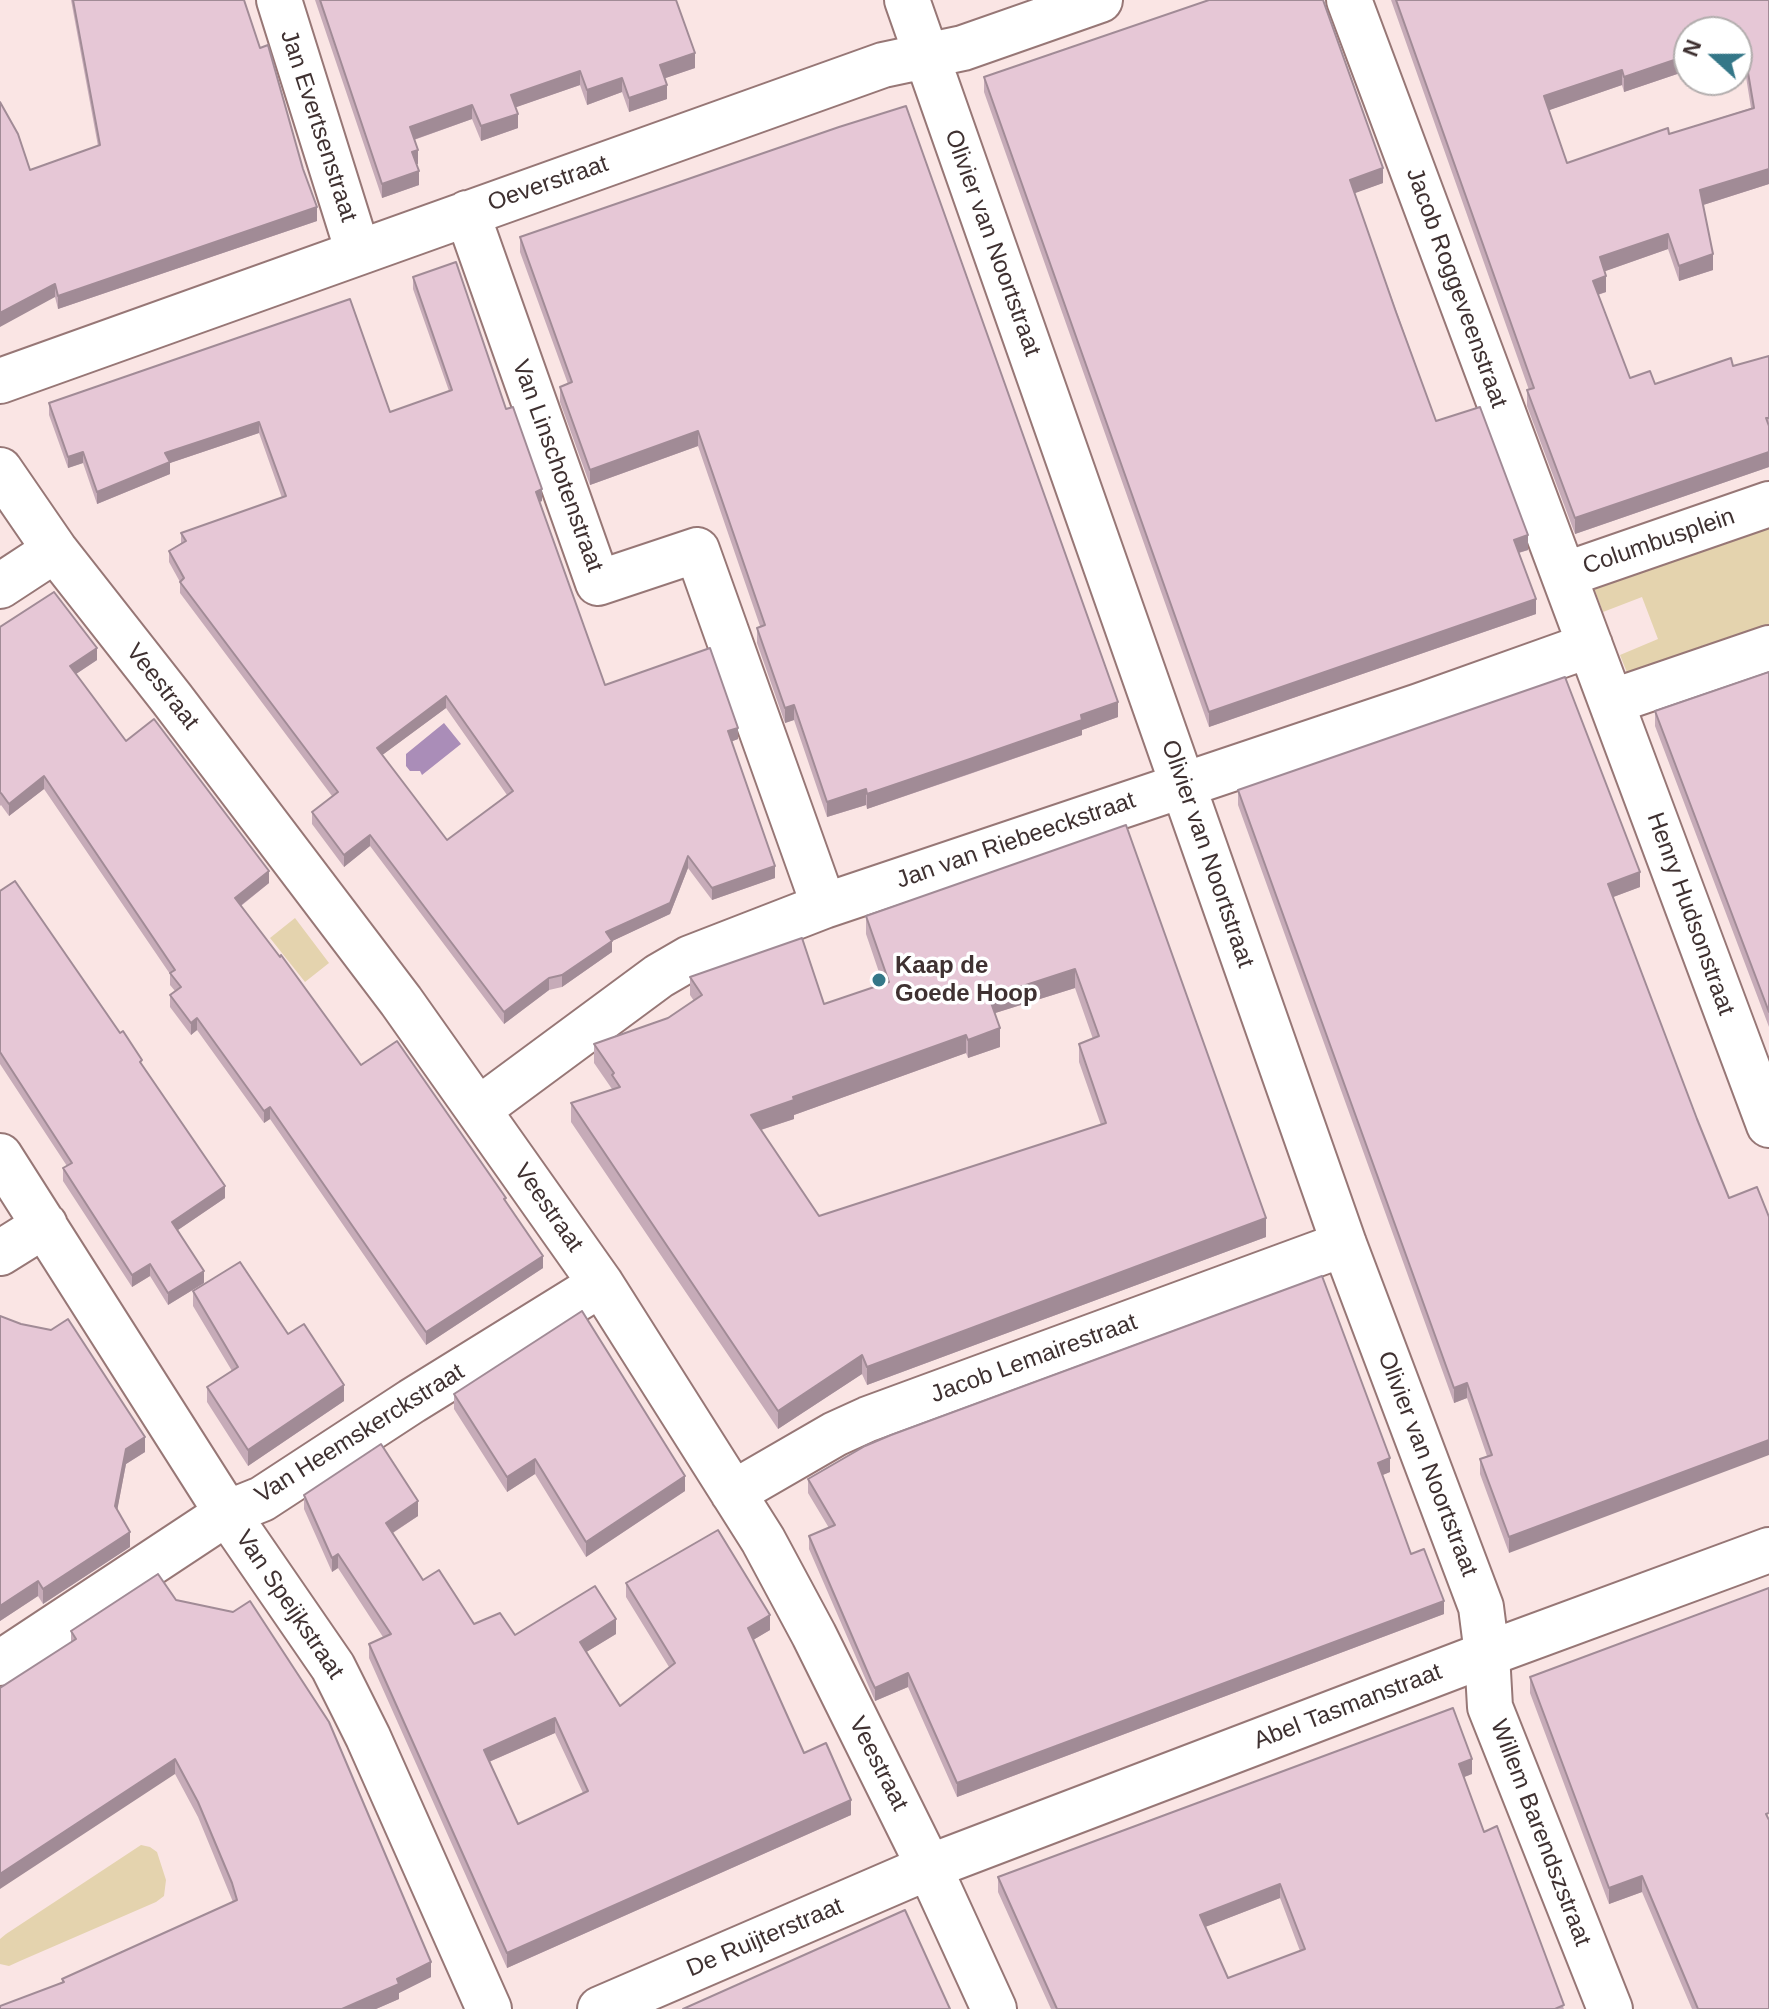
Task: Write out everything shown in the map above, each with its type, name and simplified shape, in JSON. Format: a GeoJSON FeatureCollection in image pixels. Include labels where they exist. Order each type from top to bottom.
{"type":"FeatureCollection","features":[{"type":"Feature","properties":{"kind":"street","name":"Jan Evertsenstraat"},"geometry":{"type":"LineString","coordinates":[[279,0],[358,252]]}},
{"type":"Feature","properties":{"kind":"street","name":"Olivier van Noortstraat"},"geometry":{"type":"LineString","coordinates":[[907,0],[1344,1244],[1481,1607],[1487,1654]]}},
{"type":"Feature","properties":{"kind":"street","name":"Oeverstraat"},"geometry":{"type":"LineString","coordinates":[[0,381],[883,65],[963,48],[1100,0]]}},
{"type":"Feature","properties":{"kind":"street","name":"Jacob Roggeveenstraat"},"geometry":{"type":"LineString","coordinates":[[1349,0],[1564,575]]}},
{"type":"Feature","properties":{"kind":"street","name":"Van Linschotenstraat"},"geometry":{"type":"LineString","coordinates":[[467,213],[598,583],[697,550],[824,906]]}},
{"type":"Feature","properties":{"kind":"street","name":"Veestraat"},"geometry":{"type":"LineString","coordinates":[[0,470],[55,550],[327,902],[479,1109],[601,1284],[763,1540],[814,1635],[929,1867],[994,2009]]}},
{"type":"Feature","properties":{"kind":"street","name":"Columbusplein"},"geometry":{"type":"LineString","coordinates":[[1611,702],[1564,575],[1769,504]]}},
{"type":"Feature","properties":{"kind":"street"},"geometry":{"type":"LineString","coordinates":[[0,586],[55,550]]}},
{"type":"Feature","properties":{"kind":"street","name":"Jan van Riebeeckstraat"},"geometry":{"type":"LineString","coordinates":[[479,1109],[674,967],[824,906],[1419,706],[1590,645]]}},
{"type":"Feature","properties":{"kind":"street"},"geometry":{"type":"LineString","coordinates":[[1611,702],[1769,648]]}},
{"type":"Feature","properties":{"kind":"street","name":"Henry Hudsonstraat"},"geometry":{"type":"LineString","coordinates":[[1611,702],[1769,1125]]}},
{"type":"Feature","properties":{"kind":"street","name":"Van Speijkstraat"},"geometry":{"type":"LineString","coordinates":[[0,1156],[227,1513],[324,1651],[340,1679],[489,2009]]}},
{"type":"Feature","properties":{"kind":"street"},"geometry":{"type":"LineString","coordinates":[[0,1253],[45,1225]]}},
{"type":"Feature","properties":{"kind":"street","name":"Jacob Lemairestraat"},"geometry":{"type":"LineString","coordinates":[[733,1493],[835,1434],[868,1419],[1344,1244]]}},
{"type":"Feature","properties":{"kind":"street","name":"Van Heemskerckstraat"},"geometry":{"type":"LineString","coordinates":[[0,1663],[227,1513],[262,1499],[412,1401],[601,1284]]}},
{"type":"Feature","properties":{"kind":"street","name":"Abel Tasmanstraat"},"geometry":{"type":"LineString","coordinates":[[929,1867],[1769,1550]]}},
{"type":"Feature","properties":{"kind":"street","name":"Willem Barendszstraat"},"geometry":{"type":"LineString","coordinates":[[1487,1654],[1490,1707],[1610,2009]]}},
{"type":"Feature","properties":{"kind":"street","name":"De Ruijterstraat"},"geometry":{"type":"LineString","coordinates":[[600,2009],[929,1867]]}},
{"type":"Feature","properties":{"kind":"shaded area"},"geometry":{"type":"Polygon","coordinates":[[[1769,519],[1769,633],[1630,680],[1620,655],[1658,639],[1642,597],[1603,612],[1591,580],[1769,519]]]}},
{"type":"Feature","properties":{"kind":"shaded area"},"geometry":{"type":"Polygon","coordinates":[[[444,723],[461,744],[422,775],[420,771],[410,771],[406,766],[406,754],[444,723]]]}},
{"type":"Feature","properties":{"kind":"shaded area"},"geometry":{"type":"Polygon","coordinates":[[[295,918],[329,963],[305,982],[270,938],[295,918]]]}},
{"type":"Feature","properties":{"kind":"shaded area"},"geometry":{"type":"Polygon","coordinates":[[[141,1845],[157,1852],[166,1880],[164,1896],[9,1966],[0,1964],[0,1939],[141,1845]]]}},
{"type":"Feature","properties":{"kind":"building"},"geometry":{"type":"Polygon","coordinates":[[[73,0],[244,0],[260,48],[268,45],[317,207],[58,296],[55,284],[0,313],[0,102],[18,134],[30,170],[100,145],[73,0]]]}},
{"type":"Feature","properties":{"kind":"building"},"geometry":{"type":"Polygon","coordinates":[[[320,0],[676,0],[695,53],[660,65],[667,85],[629,98],[622,78],[587,90],[580,71],[511,95],[518,114],[481,126],[472,105],[410,127],[418,150],[412,152],[419,171],[382,184],[320,0]]]}},
{"type":"Feature","properties":{"kind":"building"},"geometry":{"type":"Polygon","coordinates":[[[1209,0],[1323,0],[1383,168],[1350,180],[1396,312],[1436,421],[1480,407],[1528,535],[1514,540],[1536,599],[1209,712],[984,77],[1209,0]]]}},
{"type":"Feature","properties":{"kind":"building"},"geometry":{"type":"Polygon","coordinates":[[[1396,0],[1769,0],[1769,169],[1700,190],[1713,254],[1679,266],[1668,234],[1600,257],[1606,276],[1593,281],[1630,378],[1650,371],[1655,384],[1731,358],[1733,366],[1769,356],[1769,418],[1766,418],[1769,452],[1575,518],[1527,390],[1534,388],[1396,0]],[[1673,16],[1673,60],[1624,77],[1622,70],[1544,96],[1567,163],[1668,128],[1669,134],[1754,108],[1753,16],[1673,16]]]}},
{"type":"Feature","properties":{"kind":"building"},"geometry":{"type":"Polygon","coordinates":[[[906,106],[1118,702],[1081,715],[1082,720],[967,760],[867,794],[866,789],[827,802],[794,705],[785,708],[757,628],[765,625],[698,431],[590,470],[560,387],[572,382],[520,237],[906,106]]]}},
{"type":"Feature","properties":{"kind":"building"},"geometry":{"type":"Polygon","coordinates":[[[456,262],[506,409],[513,407],[542,489],[536,492],[605,685],[710,648],[738,728],[728,731],[775,866],[712,888],[688,856],[670,903],[606,932],[612,941],[562,975],[549,978],[504,1012],[370,835],[344,855],[312,812],[338,792],[180,582],[184,578],[169,551],[186,541],[181,533],[286,496],[259,422],[165,453],[170,462],[97,492],[83,452],[68,457],[49,403],[350,299],[390,412],[452,390],[413,277],[456,262]],[[446,696],[377,748],[447,840],[513,791],[446,696]]]}},
{"type":"Feature","properties":{"kind":"building"},"geometry":{"type":"Polygon","coordinates":[[[54,592],[97,648],[70,666],[126,741],[154,719],[269,871],[235,898],[361,1065],[397,1041],[543,1256],[426,1332],[270,1107],[264,1111],[197,1018],[191,1023],[170,995],[181,987],[170,973],[175,970],[44,776],[9,804],[0,793],[0,627],[54,592]]]}},
{"type":"Feature","properties":{"kind":"building"},"geometry":{"type":"Polygon","coordinates":[[[1769,672],[1769,1012],[1655,711],[1769,672]]]}},
{"type":"Feature","properties":{"kind":"building"},"geometry":{"type":"Polygon","coordinates":[[[1565,677],[1640,872],[1608,884],[1729,1198],[1757,1187],[1769,1217],[1769,1440],[1509,1537],[1480,1459],[1492,1455],[1467,1383],[1454,1388],[1238,790],[1565,677]]]}},
{"type":"Feature","properties":{"kind":"building"},"geometry":{"type":"Polygon","coordinates":[[[1126,825],[1266,1218],[867,1367],[862,1355],[778,1411],[571,1103],[620,1087],[594,1044],[668,1018],[702,995],[690,977],[802,938],[824,1004],[889,982],[866,916],[1126,825]],[[1075,969],[989,997],[1000,1028],[968,1040],[966,1035],[751,1115],[819,1216],[1106,1123],[1079,1044],[1099,1036],[1075,969]]]}},
{"type":"Feature","properties":{"kind":"building"},"geometry":{"type":"Polygon","coordinates":[[[15,881],[120,1033],[123,1031],[142,1060],[140,1062],[225,1186],[172,1222],[204,1271],[168,1293],[150,1264],[132,1275],[63,1168],[72,1163],[0,1052],[0,891],[15,881]]]}},
{"type":"Feature","properties":{"kind":"building"},"geometry":{"type":"Polygon","coordinates":[[[240,1262],[288,1334],[304,1324],[344,1385],[248,1450],[207,1387],[238,1367],[193,1291],[240,1262]]]}},
{"type":"Feature","properties":{"kind":"building"},"geometry":{"type":"Polygon","coordinates":[[[1322,1276],[1390,1458],[1378,1463],[1411,1554],[1424,1549],[1444,1601],[957,1783],[908,1673],[875,1688],[871,1680],[809,1536],[835,1525],[808,1479],[865,1446],[891,1435],[1322,1276]]]}},
{"type":"Feature","properties":{"kind":"building"},"geometry":{"type":"Polygon","coordinates":[[[582,1311],[685,1476],[586,1542],[535,1459],[507,1477],[454,1394],[582,1311]]]}},
{"type":"Feature","properties":{"kind":"building"},"geometry":{"type":"Polygon","coordinates":[[[0,1316],[51,1330],[68,1319],[145,1437],[126,1449],[115,1506],[130,1532],[43,1589],[38,1581],[0,1606],[0,1316]]]}},
{"type":"Feature","properties":{"kind":"building"},"geometry":{"type":"Polygon","coordinates":[[[381,1444],[418,1501],[386,1523],[423,1580],[439,1570],[474,1624],[500,1613],[515,1635],[595,1586],[616,1619],[580,1642],[620,1706],[675,1663],[626,1583],[718,1530],[770,1615],[748,1628],[804,1753],[826,1743],[851,1800],[507,1953],[369,1644],[391,1634],[338,1554],[332,1558],[304,1495],[381,1444]],[[555,1718],[484,1750],[518,1824],[588,1791],[555,1718]]]}},
{"type":"Feature","properties":{"kind":"building"},"geometry":{"type":"Polygon","coordinates":[[[158,1574],[176,1600],[233,1612],[250,1601],[329,1722],[431,1962],[397,1979],[399,1984],[342,2009],[0,2009],[0,2006],[64,1982],[62,1979],[237,1900],[198,1802],[175,1759],[0,1874],[0,1688],[76,1639],[71,1631],[158,1574]]]}},
{"type":"Feature","properties":{"kind":"building"},"geometry":{"type":"Polygon","coordinates":[[[1769,1588],[1769,1813],[1766,1814],[1769,1820],[1769,2009],[1698,2009],[1642,1876],[1609,1888],[1530,1677],[1769,1588]]]}},
{"type":"Feature","properties":{"kind":"building"},"geometry":{"type":"Polygon","coordinates":[[[1453,1708],[1472,1759],[1459,1764],[1484,1832],[1497,1826],[1564,2005],[1555,2009],[1057,2009],[998,1877],[1453,1708]],[[1280,1884],[1200,1915],[1228,1978],[1305,1949],[1280,1884]]]}},
{"type":"Feature","properties":{"kind":"building"},"geometry":{"type":"Polygon","coordinates":[[[905,1910],[950,2009],[683,2009],[905,1910]]]}},
{"type":"Feature","properties":{"kind":"place","name":"Kaap de Goede Hoop"},"geometry":{"type":"Point","coordinates":[879,980]}}]}
